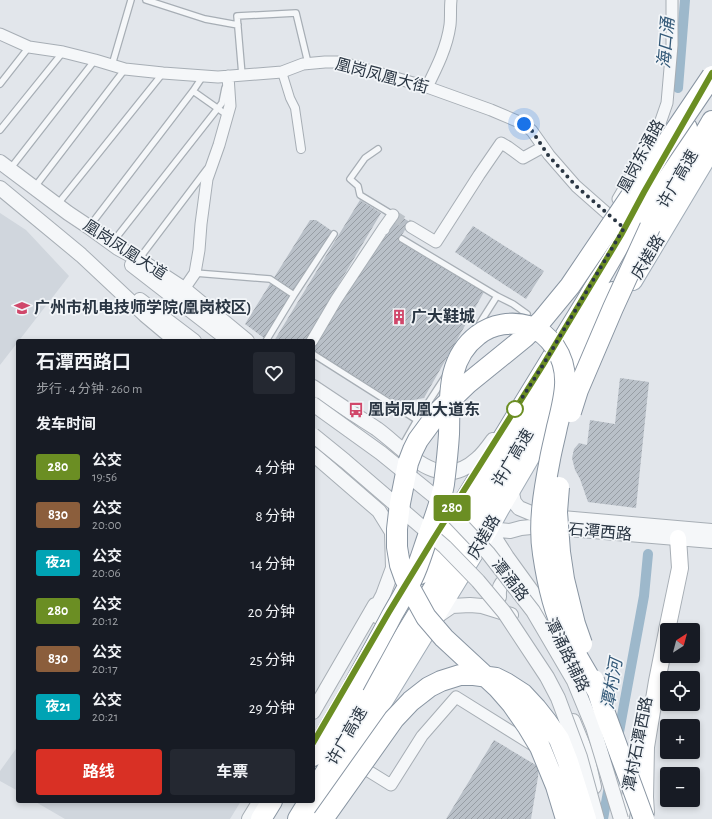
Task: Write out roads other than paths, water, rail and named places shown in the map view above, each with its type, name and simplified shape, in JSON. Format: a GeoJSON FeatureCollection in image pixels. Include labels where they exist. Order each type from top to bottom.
{"type":"FeatureCollection","features":[{"type":"Feature","properties":{"kind":"highway"},"geometry":{"type":"LineString","coordinates":[[566,819],[556,786],[540,747],[528,727],[512,704],[498,688],[444,638],[426,617],[405,579],[400,565],[397,547],[397,529],[400,503],[408,463],[418,440],[440,410],[468,384],[525,337],[542,320],[570,286],[712,74]]}},
{"type":"Feature","properties":{"kind":"highway","name":"许广高速"},"geometry":{"type":"LineString","coordinates":[[315,753],[441,538],[582,308],[712,85]]}},
{"type":"Feature","properties":{"kind":"highway","name":"许广高速"},"geometry":{"type":"LineString","coordinates":[[315,791],[399,645],[600,314],[712,121]]}},
{"type":"Feature","properties":{"kind":"highway"},"geometry":{"type":"LineString","coordinates":[[646,819],[598,692],[575,624],[564,578],[560,552],[557,512],[561,457],[568,421],[578,390],[650,227]]}},
{"type":"Feature","properties":{"kind":"highway"},"geometry":{"type":"LineString","coordinates":[[354,685],[413,578],[437,511],[444,485],[449,441],[450,390],[456,361],[472,339],[482,332],[492,326],[514,323],[536,329],[544,334],[559,353],[564,368],[566,388],[550,459],[545,493],[541,530],[543,554],[556,611],[564,633],[598,692]]}},
{"type":"Feature","properties":{"kind":"highway"},"geometry":{"type":"LineString","coordinates":[[315,729],[335,694],[360,662]]}},
{"type":"Feature","properties":{"kind":"highway"},"geometry":{"type":"LineString","coordinates":[[323,819],[402,710],[411,701],[435,684],[460,675],[496,678],[523,694],[536,708],[558,739],[568,762],[586,819]]}},
{"type":"Feature","properties":{"kind":"highway"},"geometry":{"type":"LineString","coordinates":[[261,819],[271,803]]}},
{"type":"Feature","properties":{"kind":"highway"},"geometry":{"type":"LineString","coordinates":[[277,819],[286,803]]}},
{"type":"Feature","properties":{"kind":"highway"},"geometry":{"type":"LineString","coordinates":[[298,819],[308,803]]}},
{"type":"Feature","properties":{"kind":"main road"},"geometry":{"type":"LineString","coordinates":[[315,740],[429,546],[547,358],[624,228],[712,74]]}},
{"type":"Feature","properties":{"kind":"main road","name":"庆槎路"},"geometry":{"type":"LineString","coordinates":[[312,819],[489,529],[511,489],[712,148]]}},
{"type":"Feature","properties":{"kind":"main road"},"geometry":{"type":"LineString","coordinates":[[669,623],[680,568],[678,533]]}},
{"type":"Feature","properties":{"kind":"main road"},"geometry":{"type":"LineString","coordinates":[[646,819],[646,747],[661,663]]}},
{"type":"Feature","properties":{"kind":"main road"},"geometry":{"type":"LineString","coordinates":[[269,819],[278,803]]}},
{"type":"Feature","properties":{"kind":"street"},"geometry":{"type":"LineString","coordinates":[[427,87],[438,65],[448,38],[451,0]]}},
{"type":"Feature","properties":{"kind":"street","name":"凰岗东涌路"},"geometry":{"type":"LineString","coordinates":[[608,215],[657,132],[667,103],[672,45],[672,0]]}},
{"type":"Feature","properties":{"kind":"street","name":"凰岗凤凰大街"},"geometry":{"type":"LineString","coordinates":[[0,34],[29,48],[63,52],[125,69],[218,77],[282,72],[302,64],[340,62],[427,87],[491,110],[524,124],[532,131],[548,155],[576,186],[624,228]]}},
{"type":"Feature","properties":{"kind":"street"},"geometry":{"type":"LineString","coordinates":[[282,72],[290,98],[296,108],[301,149]]}},
{"type":"Feature","properties":{"kind":"street"},"geometry":{"type":"LineString","coordinates":[[181,295],[195,273],[207,179],[219,145],[230,106],[228,76]]}},
{"type":"Feature","properties":{"kind":"street"},"geometry":{"type":"LineString","coordinates":[[411,227],[436,242],[479,174],[501,143],[523,158],[543,147]]}},
{"type":"Feature","properties":{"kind":"street","name":"凰岗凤凰大道"},"geometry":{"type":"LineString","coordinates":[[5,166],[62,209],[118,248],[138,259],[181,295],[244,339]]}},
{"type":"Feature","properties":{"kind":"street","name":"凰岗凤凰大道"},"geometry":{"type":"LineString","coordinates":[[0,188],[81,255],[145,315],[174,339]]}},
{"type":"Feature","properties":{"kind":"street"},"geometry":{"type":"LineString","coordinates":[[62,209],[181,295],[228,339]]}},
{"type":"Feature","properties":{"kind":"street"},"geometry":{"type":"LineString","coordinates":[[313,339],[336,300],[393,215]]}},
{"type":"Feature","properties":{"kind":"street"},"geometry":{"type":"LineString","coordinates":[[81,255],[191,339]]}},
{"type":"Feature","properties":{"kind":"street"},"geometry":{"type":"LineString","coordinates":[[315,388],[338,405],[377,429],[418,462],[429,469],[445,473],[468,466],[478,458],[504,426]]}},
{"type":"Feature","properties":{"kind":"street","name":"潭涌路"},"geometry":{"type":"LineString","coordinates":[[315,405],[381,453],[434,496],[488,553],[533,611],[574,680],[593,728],[622,819]]}},
{"type":"Feature","properties":{"kind":"street","name":"潭涌路"},"geometry":{"type":"LineString","coordinates":[[315,437],[445,547],[478,581],[504,612],[547,677],[558,698],[580,757],[597,819]]}},
{"type":"Feature","properties":{"kind":"street"},"geometry":{"type":"LineString","coordinates":[[315,456],[379,511],[392,532],[393,568],[373,614],[385,620]]}},
{"type":"Feature","properties":{"kind":"street","name":"石潭西路"},"geometry":{"type":"LineString","coordinates":[[511,489],[514,502],[519,508],[531,513],[678,533],[712,541]]}},
{"type":"Feature","properties":{"kind":"street","name":"石潭西路"},"geometry":{"type":"LineString","coordinates":[[489,529],[510,531],[521,528],[545,527],[678,533],[712,531]]}},
{"type":"Feature","properties":{"kind":"street","name":"潭涌路辅路"},"geometry":{"type":"LineString","coordinates":[[489,529],[549,616],[583,682],[596,722],[618,819]]}},
{"type":"Feature","properties":{"kind":"street","name":"潭村石潭西路"},"geometry":{"type":"LineString","coordinates":[[622,819],[678,533]]}},
{"type":"Feature","properties":{"kind":"street"},"geometry":{"type":"LineString","coordinates":[[315,709],[384,590],[429,546]]}},
{"type":"Feature","properties":{"kind":"street","name":"潭涌路辅路"},"geometry":{"type":"LineString","coordinates":[[467,565],[499,596],[534,645],[556,680],[587,755],[602,819]]}},
{"type":"Feature","properties":{"kind":"street"},"geometry":{"type":"LineString","coordinates":[[499,596],[499,587],[506,580],[512,579],[520,581],[528,587]]}},
{"type":"Feature","properties":{"kind":"street"},"geometry":{"type":"LineString","coordinates":[[434,618],[452,606],[470,605],[482,606],[512,615]]}},
{"type":"Feature","properties":{"kind":"street"},"geometry":{"type":"LineString","coordinates":[[348,758],[391,785],[422,736],[456,697],[552,757],[567,792],[561,819]]}},
{"type":"Feature","properties":{"kind":"street"},"geometry":{"type":"LineString","coordinates":[[249,819],[259,803]]}},
{"type":"Feature","properties":{"kind":"lane"},"geometry":{"type":"LineString","coordinates":[[112,65],[131,0]]}},
{"type":"Feature","properties":{"kind":"lane"},"geometry":{"type":"LineString","coordinates":[[146,0],[205,19],[238,25]]}},
{"type":"Feature","properties":{"kind":"lane"},"geometry":{"type":"LineString","coordinates":[[242,75],[237,16],[296,13],[308,64]]}},
{"type":"Feature","properties":{"kind":"lane"},"geometry":{"type":"LineString","coordinates":[[0,84],[29,48]]}},
{"type":"Feature","properties":{"kind":"lane"},"geometry":{"type":"LineString","coordinates":[[0,130],[63,52]]}},
{"type":"Feature","properties":{"kind":"lane"},"geometry":{"type":"LineString","coordinates":[[5,166],[95,60]]}},
{"type":"Feature","properties":{"kind":"lane"},"geometry":{"type":"LineString","coordinates":[[34,188],[125,69]]}},
{"type":"Feature","properties":{"kind":"lane"},"geometry":{"type":"LineString","coordinates":[[62,209],[162,73]]}},
{"type":"Feature","properties":{"kind":"lane"},"geometry":{"type":"LineString","coordinates":[[89,227],[203,76]]}},
{"type":"Feature","properties":{"kind":"lane"},"geometry":{"type":"LineString","coordinates":[[112,243],[222,102],[228,76]]}},
{"type":"Feature","properties":{"kind":"lane"},"geometry":{"type":"LineString","coordinates":[[193,91],[227,115]]}},
{"type":"Feature","properties":{"kind":"lane"},"geometry":{"type":"LineString","coordinates":[[378,149],[365,158],[350,179],[358,186],[360,195],[393,215]]}},
{"type":"Feature","properties":{"kind":"lane"},"geometry":{"type":"LineString","coordinates":[[138,259],[213,161]]}},
{"type":"Feature","properties":{"kind":"lane"},"geometry":{"type":"LineString","coordinates":[[267,339],[334,234]]}},
{"type":"Feature","properties":{"kind":"lane"},"geometry":{"type":"LineString","coordinates":[[402,239],[513,304],[527,314]]}},
{"type":"Feature","properties":{"kind":"lane"},"geometry":{"type":"LineString","coordinates":[[195,273],[270,279],[294,295]]}},
{"type":"Feature","properties":{"kind":"lane"},"geometry":{"type":"LineString","coordinates":[[401,449],[497,296]]}},
{"type":"Feature","properties":{"kind":"lane"},"geometry":{"type":"LineString","coordinates":[[315,355],[418,420]]}},
{"type":"Feature","properties":{"kind":"waterway","name":"海口涌"},"geometry":{"type":"LineString","coordinates":[[678,88],[685,0]]}},
{"type":"Feature","properties":{"kind":"waterway","name":"潭村河"},"geometry":{"type":"LineString","coordinates":[[603,819],[644,596],[648,554]]}},
{"type":"Feature","properties":{"kind":"tunnel"},"geometry":{"type":"LineString","coordinates":[[393,215],[411,227]]}},
{"type":"Feature","properties":{"kind":"place","name":"广州市机电技师学院(凰岗校区)"},"geometry":{"type":"Point","coordinates":[22,308]}},
{"type":"Feature","properties":{"kind":"place","name":"广大鞋城"},"geometry":{"type":"Point","coordinates":[399,317]}},
{"type":"Feature","properties":{"kind":"place","name":"凰岗凤凰大道东"},"geometry":{"type":"Point","coordinates":[356,410]}}]}
